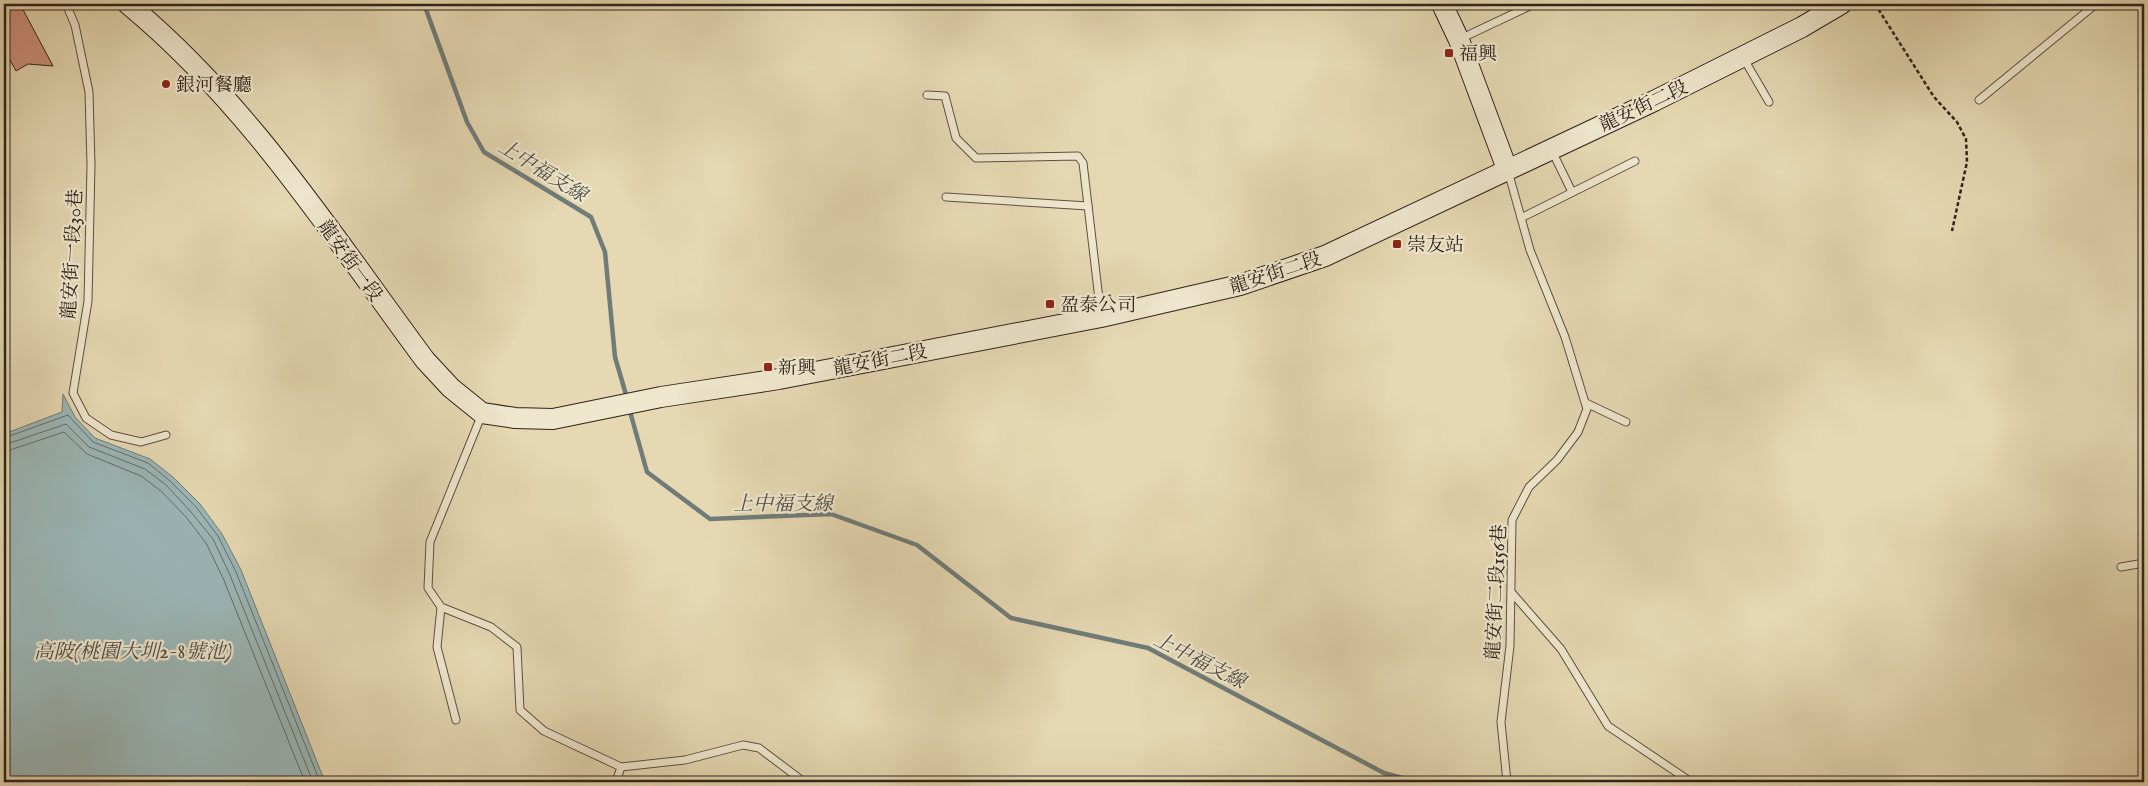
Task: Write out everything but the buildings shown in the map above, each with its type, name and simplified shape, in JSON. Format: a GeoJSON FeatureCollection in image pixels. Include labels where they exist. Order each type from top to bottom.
{"type":"FeatureCollection","features":[{"type":"Feature","properties":{"kind":"street","name":"龍安街一段"},"geometry":{"type":"LineString","coordinates":[[128,4],[214,84],[248,122],[425,360],[451,388],[482,413]]}},
{"type":"Feature","properties":{"kind":"street"},"geometry":{"type":"LineString","coordinates":[[1442,4],[1459,40],[1507,169]]}},
{"type":"Feature","properties":{"kind":"street","name":"龍安街二段"},"geometry":{"type":"LineString","coordinates":[[482,413],[515,418],[553,418],[619,407],[661,397],[779,379],[1101,317],[1240,285],[1325,256],[1743,56],[1802,27],[1841,4]]}},
{"type":"Feature","properties":{"kind":"lane","name":"龍安街一段30巷"},"geometry":{"type":"LineString","coordinates":[[66,4],[75,25],[89,92],[91,156],[88,301],[73,393],[86,418],[110,435],[141,442],[166,435]]}},
{"type":"Feature","properties":{"kind":"lane"},"geometry":{"type":"LineString","coordinates":[[1459,40],[1534,4]]}},
{"type":"Feature","properties":{"kind":"lane"},"geometry":{"type":"LineString","coordinates":[[1979,100],[2096,4]]}},
{"type":"Feature","properties":{"kind":"lane"},"geometry":{"type":"LineString","coordinates":[[1743,56],[1769,102]]}},
{"type":"Feature","properties":{"kind":"lane"},"geometry":{"type":"LineString","coordinates":[[927,95],[945,96],[956,138],[976,158],[1078,156],[1083,163],[1101,317]]}},
{"type":"Feature","properties":{"kind":"lane"},"geometry":{"type":"LineString","coordinates":[[1551,148],[1572,192]]}},
{"type":"Feature","properties":{"kind":"lane"},"geometry":{"type":"LineString","coordinates":[[1520,218],[1635,161]]}},
{"type":"Feature","properties":{"kind":"lane"},"geometry":{"type":"LineString","coordinates":[[1507,169],[1530,250],[1565,337],[1586,403],[1626,422]]}},
{"type":"Feature","properties":{"kind":"lane"},"geometry":{"type":"LineString","coordinates":[[946,197],[1088,206]]}},
{"type":"Feature","properties":{"kind":"lane","name":"龍安街二段156巷"},"geometry":{"type":"LineString","coordinates":[[1507,782],[1501,722],[1510,646],[1512,520],[1529,488],[1557,460],[1578,432],[1587,409],[1586,403]]}},
{"type":"Feature","properties":{"kind":"lane"},"geometry":{"type":"LineString","coordinates":[[482,413],[430,542],[428,588],[441,607],[491,627],[517,647],[520,710],[544,731],[621,767],[685,760],[743,745],[759,748],[804,782]]}},
{"type":"Feature","properties":{"kind":"lane"},"geometry":{"type":"LineString","coordinates":[[2121,567],[2144,563]]}},
{"type":"Feature","properties":{"kind":"lane"},"geometry":{"type":"LineString","coordinates":[[1512,593],[1561,650],[1608,726],[1691,782]]}},
{"type":"Feature","properties":{"kind":"lane"},"geometry":{"type":"LineString","coordinates":[[441,607],[437,648],[456,720]]}},
{"type":"Feature","properties":{"kind":"lane"},"geometry":{"type":"LineString","coordinates":[[616,782],[621,767]]}},
{"type":"Feature","properties":{"kind":"path"},"geometry":{"type":"LineString","coordinates":[[1875,4],[1934,97],[1957,122],[1966,139],[1966,162],[1952,231]]}},
{"type":"Feature","properties":{"kind":"water","name":"高陂(桃園大圳2-8號池)"},"geometry":{"type":"Polygon","coordinates":[[[63,394],[75,417],[95,438],[150,459],[173,477],[200,504],[222,534],[241,570],[325,782],[4,782],[4,434],[62,412],[63,394]]]}},
{"type":"Feature","properties":{"kind":"waterway","name":"上中福支線"},"geometry":{"type":"LineString","coordinates":[[424,4],[467,122],[484,152],[591,217],[605,252],[615,357],[627,398]]}},
{"type":"Feature","properties":{"kind":"waterway","name":"上中福支線"},"geometry":{"type":"LineString","coordinates":[[629,408],[647,472],[710,519],[831,514],[917,545],[1011,618],[1148,648],[1384,773],[1417,782]]}},
{"type":"Feature","properties":{"kind":"place","name":"福興"},"geometry":{"type":"Point","coordinates":[1449,53]}},
{"type":"Feature","properties":{"kind":"place","name":"銀河餐廳"},"geometry":{"type":"Point","coordinates":[166,84]}},
{"type":"Feature","properties":{"kind":"place","name":"崇友站"},"geometry":{"type":"Point","coordinates":[1397,244]}},
{"type":"Feature","properties":{"kind":"place","name":"盈泰公司"},"geometry":{"type":"Point","coordinates":[1050,304]}},
{"type":"Feature","properties":{"kind":"place","name":"新興"},"geometry":{"type":"Point","coordinates":[768,367]}}]}
